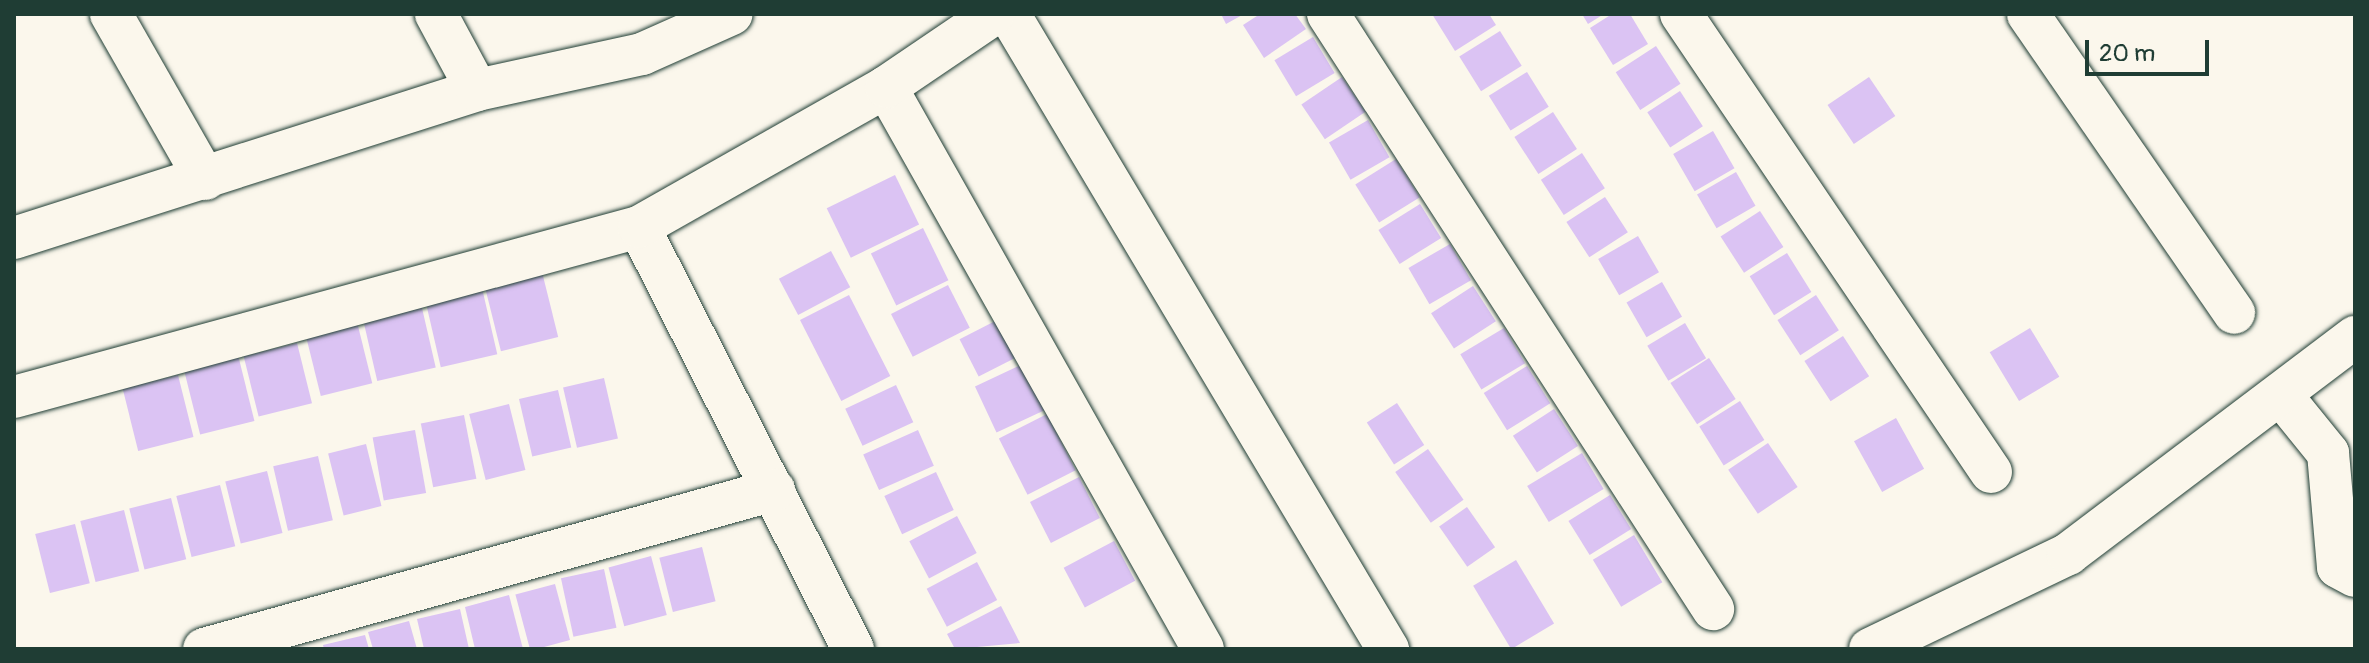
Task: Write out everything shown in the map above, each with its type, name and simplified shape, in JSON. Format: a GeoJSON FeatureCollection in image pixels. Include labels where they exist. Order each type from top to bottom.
{"type":"FeatureCollection","features":[{"type":"Feature","properties":{"kind":"street"},"geometry":{"type":"LineString","coordinates":[[111,14],[205,179]]}},
{"type":"Feature","properties":{"kind":"street"},"geometry":{"type":"LineString","coordinates":[[436,14],[477,90]]}},
{"type":"Feature","properties":{"kind":"street"},"geometry":{"type":"LineString","coordinates":[[14,238],[477,90],[642,54],[732,14]]}},
{"type":"Feature","properties":{"kind":"street"},"geometry":{"type":"LineString","coordinates":[[14,397],[639,227],[886,87],[994,14]]}},
{"type":"Feature","properties":{"kind":"street"},"geometry":{"type":"LineString","coordinates":[[1009,14],[1388,649]]}},
{"type":"Feature","properties":{"kind":"street"},"geometry":{"type":"LineString","coordinates":[[1328,14],[1713,609]]}},
{"type":"Feature","properties":{"kind":"street"},"geometry":{"type":"LineString","coordinates":[[1681,14],[1991,472]]}},
{"type":"Feature","properties":{"kind":"street"},"geometry":{"type":"LineString","coordinates":[[2028,14],[2234,313]]}},
{"type":"Feature","properties":{"kind":"street"},"geometry":{"type":"LineString","coordinates":[[886,87],[1203,649]]}},
{"type":"Feature","properties":{"kind":"street"},"geometry":{"type":"LineString","coordinates":[[639,227],[853,649]]}},
{"type":"Feature","properties":{"kind":"street"},"geometry":{"type":"LineString","coordinates":[[1870,649],[2068,554],[2355,337]]}},
{"type":"Feature","properties":{"kind":"street"},"geometry":{"type":"LineString","coordinates":[[2281,395],[2328,453],[2338,567],[2355,576]]}},
{"type":"Feature","properties":{"kind":"street"},"geometry":{"type":"LineString","coordinates":[[204,649],[774,490]]}},
{"type":"Feature","properties":{"kind":"building"},"geometry":{"type":"Polygon","coordinates":[[[1221,14],[1244,14],[1226,24],[1221,14]]]}},
{"type":"Feature","properties":{"kind":"building"},"geometry":{"type":"Polygon","coordinates":[[[1260,14],[1295,14],[1306,29],[1264,58],[1243,25],[1260,14]]]}},
{"type":"Feature","properties":{"kind":"building"},"geometry":{"type":"Polygon","coordinates":[[[1432,14],[1489,14],[1496,25],[1455,51],[1432,14]]]}},
{"type":"Feature","properties":{"kind":"building"},"geometry":{"type":"Polygon","coordinates":[[[1582,14],[1604,14],[1588,24],[1582,14]]]}},
{"type":"Feature","properties":{"kind":"building"},"geometry":{"type":"Polygon","coordinates":[[[1612,14],[1630,14],[1648,44],[1613,65],[1590,28],[1612,14]]]}},
{"type":"Feature","properties":{"kind":"building"},"geometry":{"type":"Polygon","coordinates":[[[1500,31],[1522,66],[1481,91],[1459,56],[1500,31]]]}},
{"type":"Feature","properties":{"kind":"building"},"geometry":{"type":"Polygon","coordinates":[[[1313,37],[1335,73],[1296,96],[1274,60],[1313,37]]]}},
{"type":"Feature","properties":{"kind":"building"},"geometry":{"type":"Polygon","coordinates":[[[1656,46],[1681,84],[1640,110],[1616,72],[1656,46]]]}},
{"type":"Feature","properties":{"kind":"building"},"geometry":{"type":"Polygon","coordinates":[[[1527,72],[1549,107],[1511,131],[1489,96],[1527,72]]]}},
{"type":"Feature","properties":{"kind":"building"},"geometry":{"type":"Polygon","coordinates":[[[1342,77],[1365,112],[1325,139],[1301,104],[1342,77]]]}},
{"type":"Feature","properties":{"kind":"building"},"geometry":{"type":"Polygon","coordinates":[[[1869,77],[1895,116],[1854,144],[1828,105],[1869,77]]]}},
{"type":"Feature","properties":{"kind":"building"},"geometry":{"type":"Polygon","coordinates":[[[1680,91],[1703,126],[1670,147],[1647,112],[1680,91]]]}},
{"type":"Feature","properties":{"kind":"building"},"geometry":{"type":"Polygon","coordinates":[[[1553,112],[1577,149],[1538,174],[1514,137],[1553,112]]]}},
{"type":"Feature","properties":{"kind":"building"},"geometry":{"type":"Polygon","coordinates":[[[1368,120],[1390,157],[1351,180],[1329,142],[1368,120]]]}},
{"type":"Feature","properties":{"kind":"building"},"geometry":{"type":"Polygon","coordinates":[[[1713,131],[1734,168],[1695,191],[1673,154],[1713,131]]]}},
{"type":"Feature","properties":{"kind":"building"},"geometry":{"type":"Polygon","coordinates":[[[1582,153],[1605,188],[1564,215],[1541,180],[1582,153]]]}},
{"type":"Feature","properties":{"kind":"building"},"geometry":{"type":"Polygon","coordinates":[[[1396,159],[1420,197],[1379,223],[1355,184],[1396,159]]]}},
{"type":"Feature","properties":{"kind":"building"},"geometry":{"type":"Polygon","coordinates":[[[1736,172],[1756,206],[1717,228],[1697,194],[1736,172]]]}},
{"type":"Feature","properties":{"kind":"building"},"geometry":{"type":"Polygon","coordinates":[[[895,175],[919,224],[851,258],[827,208],[895,175]]]}},
{"type":"Feature","properties":{"kind":"building"},"geometry":{"type":"Polygon","coordinates":[[[1605,197],[1628,232],[1589,257],[1566,222],[1605,197]]]}},
{"type":"Feature","properties":{"kind":"building"},"geometry":{"type":"Polygon","coordinates":[[[1420,204],[1441,238],[1400,264],[1378,230],[1420,204]]]}},
{"type":"Feature","properties":{"kind":"building"},"geometry":{"type":"Polygon","coordinates":[[[1760,211],[1783,247],[1744,273],[1721,237],[1760,211]]]}},
{"type":"Feature","properties":{"kind":"building"},"geometry":{"type":"Polygon","coordinates":[[[923,228],[948,280],[896,306],[871,253],[923,228]]]}},
{"type":"Feature","properties":{"kind":"building"},"geometry":{"type":"Polygon","coordinates":[[[1638,236],[1659,272],[1619,295],[1598,259],[1638,236]]]}},
{"type":"Feature","properties":{"kind":"building"},"geometry":{"type":"Polygon","coordinates":[[[1450,244],[1471,280],[1429,304],[1408,268],[1450,244]]]}},
{"type":"Feature","properties":{"kind":"building"},"geometry":{"type":"Polygon","coordinates":[[[831,251],[850,287],[798,315],[779,279],[831,251]]]}},
{"type":"Feature","properties":{"kind":"building"},"geometry":{"type":"Polygon","coordinates":[[[1787,253],[1811,292],[1774,315],[1750,276],[1787,253]]]}},
{"type":"Feature","properties":{"kind":"building"},"geometry":{"type":"Polygon","coordinates":[[[542,272],[558,337],[501,351],[485,286],[542,272]]]}},
{"type":"Feature","properties":{"kind":"building"},"geometry":{"type":"Polygon","coordinates":[[[1662,282],[1682,317],[1646,337],[1626,302],[1662,282]]]}},
{"type":"Feature","properties":{"kind":"building"},"geometry":{"type":"Polygon","coordinates":[[[948,285],[970,328],[913,357],[891,314],[948,285]]]}},
{"type":"Feature","properties":{"kind":"building"},"geometry":{"type":"Polygon","coordinates":[[[1473,286],[1496,321],[1454,348],[1431,313],[1473,286]]]}},
{"type":"Feature","properties":{"kind":"building"},"geometry":{"type":"Polygon","coordinates":[[[482,288],[497,354],[441,367],[425,301],[482,288]]]}},
{"type":"Feature","properties":{"kind":"building"},"geometry":{"type":"Polygon","coordinates":[[[849,295],[890,376],[841,401],[800,320],[849,295]]]}},
{"type":"Feature","properties":{"kind":"building"},"geometry":{"type":"Polygon","coordinates":[[[1816,295],[1839,330],[1800,355],[1777,320],[1816,295]]]}},
{"type":"Feature","properties":{"kind":"building"},"geometry":{"type":"Polygon","coordinates":[[[422,308],[436,367],[377,381],[364,321],[422,308]]]}},
{"type":"Feature","properties":{"kind":"building"},"geometry":{"type":"Polygon","coordinates":[[[1005,316],[1024,353],[979,377],[960,339],[1005,316]]]}},
{"type":"Feature","properties":{"kind":"building"},"geometry":{"type":"Polygon","coordinates":[[[357,322],[372,383],[321,396],[306,335],[357,322]]]}},
{"type":"Feature","properties":{"kind":"building"},"geometry":{"type":"Polygon","coordinates":[[[1685,323],[1706,358],[1668,381],[1647,346],[1685,323]]]}},
{"type":"Feature","properties":{"kind":"building"},"geometry":{"type":"Polygon","coordinates":[[[1504,328],[1525,363],[1481,389],[1460,354],[1504,328]]]}},
{"type":"Feature","properties":{"kind":"building"},"geometry":{"type":"Polygon","coordinates":[[[2030,328],[2059,377],[2019,401],[1990,352],[2030,328]]]}},
{"type":"Feature","properties":{"kind":"building"},"geometry":{"type":"Polygon","coordinates":[[[1843,336],[1869,376],[1831,401],[1804,361],[1843,336]]]}},
{"type":"Feature","properties":{"kind":"building"},"geometry":{"type":"Polygon","coordinates":[[[297,343],[312,403],[259,416],[244,356],[297,343]]]}},
{"type":"Feature","properties":{"kind":"building"},"geometry":{"type":"Polygon","coordinates":[[[238,355],[254,421],[200,435],[184,369],[238,355]]]}},
{"type":"Feature","properties":{"kind":"building"},"geometry":{"type":"Polygon","coordinates":[[[1709,358],[1736,399],[1697,424],[1670,383],[1709,358]]]}},
{"type":"Feature","properties":{"kind":"building"},"geometry":{"type":"Polygon","coordinates":[[[1023,364],[1045,410],[997,433],[975,386],[1023,364]]]}},
{"type":"Feature","properties":{"kind":"building"},"geometry":{"type":"Polygon","coordinates":[[[1527,366],[1550,403],[1507,430],[1484,393],[1527,366]]]}},
{"type":"Feature","properties":{"kind":"building"},"geometry":{"type":"Polygon","coordinates":[[[178,375],[193,437],[138,451],[123,389],[178,375]]]}},
{"type":"Feature","properties":{"kind":"building"},"geometry":{"type":"Polygon","coordinates":[[[604,378],[618,438],[577,448],[563,387],[604,378]]]}},
{"type":"Feature","properties":{"kind":"building"},"geometry":{"type":"Polygon","coordinates":[[[896,385],[913,422],[863,446],[845,409],[896,385]]]}},
{"type":"Feature","properties":{"kind":"building"},"geometry":{"type":"Polygon","coordinates":[[[558,390],[571,447],[532,456],[519,399],[558,390]]]}},
{"type":"Feature","properties":{"kind":"building"},"geometry":{"type":"Polygon","coordinates":[[[1740,401],[1764,440],[1724,465],[1699,426],[1740,401]]]}},
{"type":"Feature","properties":{"kind":"building"},"geometry":{"type":"Polygon","coordinates":[[[1397,403],[1424,445],[1394,465],[1367,423],[1397,403]]]}},
{"type":"Feature","properties":{"kind":"building"},"geometry":{"type":"Polygon","coordinates":[[[509,404],[525,470],[486,480],[469,414],[509,404]]]}},
{"type":"Feature","properties":{"kind":"building"},"geometry":{"type":"Polygon","coordinates":[[[1554,409],[1578,446],[1537,473],[1513,436],[1554,409]]]}},
{"type":"Feature","properties":{"kind":"building"},"geometry":{"type":"Polygon","coordinates":[[[1047,414],[1076,470],[1027,495],[999,439],[1047,414]]]}},
{"type":"Feature","properties":{"kind":"building"},"geometry":{"type":"Polygon","coordinates":[[[464,415],[476,479],[433,487],[421,423],[464,415]]]}},
{"type":"Feature","properties":{"kind":"building"},"geometry":{"type":"Polygon","coordinates":[[[1896,418],[1924,469],[1882,492],[1854,441],[1896,418]]]}},
{"type":"Feature","properties":{"kind":"building"},"geometry":{"type":"Polygon","coordinates":[[[415,430],[426,493],[384,500],[373,437],[415,430]]]}},
{"type":"Feature","properties":{"kind":"building"},"geometry":{"type":"Polygon","coordinates":[[[918,430],[934,466],[879,490],[863,454],[918,430]]]}},
{"type":"Feature","properties":{"kind":"building"},"geometry":{"type":"Polygon","coordinates":[[[1768,443],[1798,487],[1758,514],[1728,470],[1768,443]]]}},
{"type":"Feature","properties":{"kind":"building"},"geometry":{"type":"Polygon","coordinates":[[[366,444],[381,506],[344,516],[328,453],[366,444]]]}},
{"type":"Feature","properties":{"kind":"building"},"geometry":{"type":"Polygon","coordinates":[[[1428,449],[1464,500],[1431,523],[1395,472],[1428,449]]]}},
{"type":"Feature","properties":{"kind":"building"},"geometry":{"type":"Polygon","coordinates":[[[1582,453],[1604,489],[1549,522],[1527,486],[1582,453]]]}},
{"type":"Feature","properties":{"kind":"building"},"geometry":{"type":"Polygon","coordinates":[[[318,456],[333,520],[288,531],[273,466],[318,456]]]}},
{"type":"Feature","properties":{"kind":"building"},"geometry":{"type":"Polygon","coordinates":[[[267,471],[282,533],[241,544],[225,481],[267,471]]]}},
{"type":"Feature","properties":{"kind":"building"},"geometry":{"type":"Polygon","coordinates":[[[936,472],[954,510],[902,534],[884,496],[936,472]]]}},
{"type":"Feature","properties":{"kind":"building"},"geometry":{"type":"Polygon","coordinates":[[[1079,477],[1100,518],[1051,543],[1030,502],[1079,477]]]}},
{"type":"Feature","properties":{"kind":"building"},"geometry":{"type":"Polygon","coordinates":[[[220,485],[235,546],[192,557],[176,496],[220,485]]]}},
{"type":"Feature","properties":{"kind":"building"},"geometry":{"type":"Polygon","coordinates":[[[1610,495],[1631,529],[1590,555],[1568,521],[1610,495]]]}},
{"type":"Feature","properties":{"kind":"building"},"geometry":{"type":"Polygon","coordinates":[[[171,498],[186,559],[145,570],[129,508],[171,498]]]}},
{"type":"Feature","properties":{"kind":"building"},"geometry":{"type":"Polygon","coordinates":[[[1467,507],[1495,547],[1467,567],[1439,527],[1467,507]]]}},
{"type":"Feature","properties":{"kind":"building"},"geometry":{"type":"Polygon","coordinates":[[[124,510],[139,571],[96,582],[80,521],[124,510]]]}},
{"type":"Feature","properties":{"kind":"building"},"geometry":{"type":"Polygon","coordinates":[[[957,516],[977,553],[929,578],[909,541],[957,516]]]}},
{"type":"Feature","properties":{"kind":"building"},"geometry":{"type":"Polygon","coordinates":[[[75,524],[90,583],[50,593],[35,534],[75,524]]]}},
{"type":"Feature","properties":{"kind":"building"},"geometry":{"type":"Polygon","coordinates":[[[1634,535],[1662,582],[1621,607],[1593,560],[1634,535]]]}},
{"type":"Feature","properties":{"kind":"building"},"geometry":{"type":"Polygon","coordinates":[[[1114,541],[1135,581],[1085,607],[1064,568],[1114,541]]]}},
{"type":"Feature","properties":{"kind":"building"},"geometry":{"type":"Polygon","coordinates":[[[702,547],[716,601],[673,612],[659,558],[702,547]]]}},
{"type":"Feature","properties":{"kind":"building"},"geometry":{"type":"Polygon","coordinates":[[[651,556],[667,615],[624,626],[608,567],[651,556]]]}},
{"type":"Feature","properties":{"kind":"building"},"geometry":{"type":"Polygon","coordinates":[[[1516,560],[1554,623],[1511,649],[1473,586],[1516,560]]]}},
{"type":"Feature","properties":{"kind":"building"},"geometry":{"type":"Polygon","coordinates":[[[977,562],[997,600],[947,627],[927,589],[977,562]]]}},
{"type":"Feature","properties":{"kind":"building"},"geometry":{"type":"Polygon","coordinates":[[[604,569],[616,628],[573,637],[561,578],[604,569]]]}},
{"type":"Feature","properties":{"kind":"building"},"geometry":{"type":"Polygon","coordinates":[[[555,584],[570,640],[530,649],[515,595],[555,584]]]}},
{"type":"Feature","properties":{"kind":"building"},"geometry":{"type":"Polygon","coordinates":[[[509,595],[523,649],[475,649],[465,607],[509,595]]]}},
{"type":"Feature","properties":{"kind":"building"},"geometry":{"type":"Polygon","coordinates":[[[1001,606],[1020,643],[955,649],[947,634],[1001,606]]]}},
{"type":"Feature","properties":{"kind":"building"},"geometry":{"type":"Polygon","coordinates":[[[460,609],[469,649],[424,649],[417,619],[460,609]]]}},
{"type":"Feature","properties":{"kind":"building"},"geometry":{"type":"Polygon","coordinates":[[[409,621],[417,649],[373,649],[368,632],[409,621]]]}},
{"type":"Feature","properties":{"kind":"building"},"geometry":{"type":"Polygon","coordinates":[[[365,635],[369,649],[324,649],[323,645],[365,635]]]}}]}
